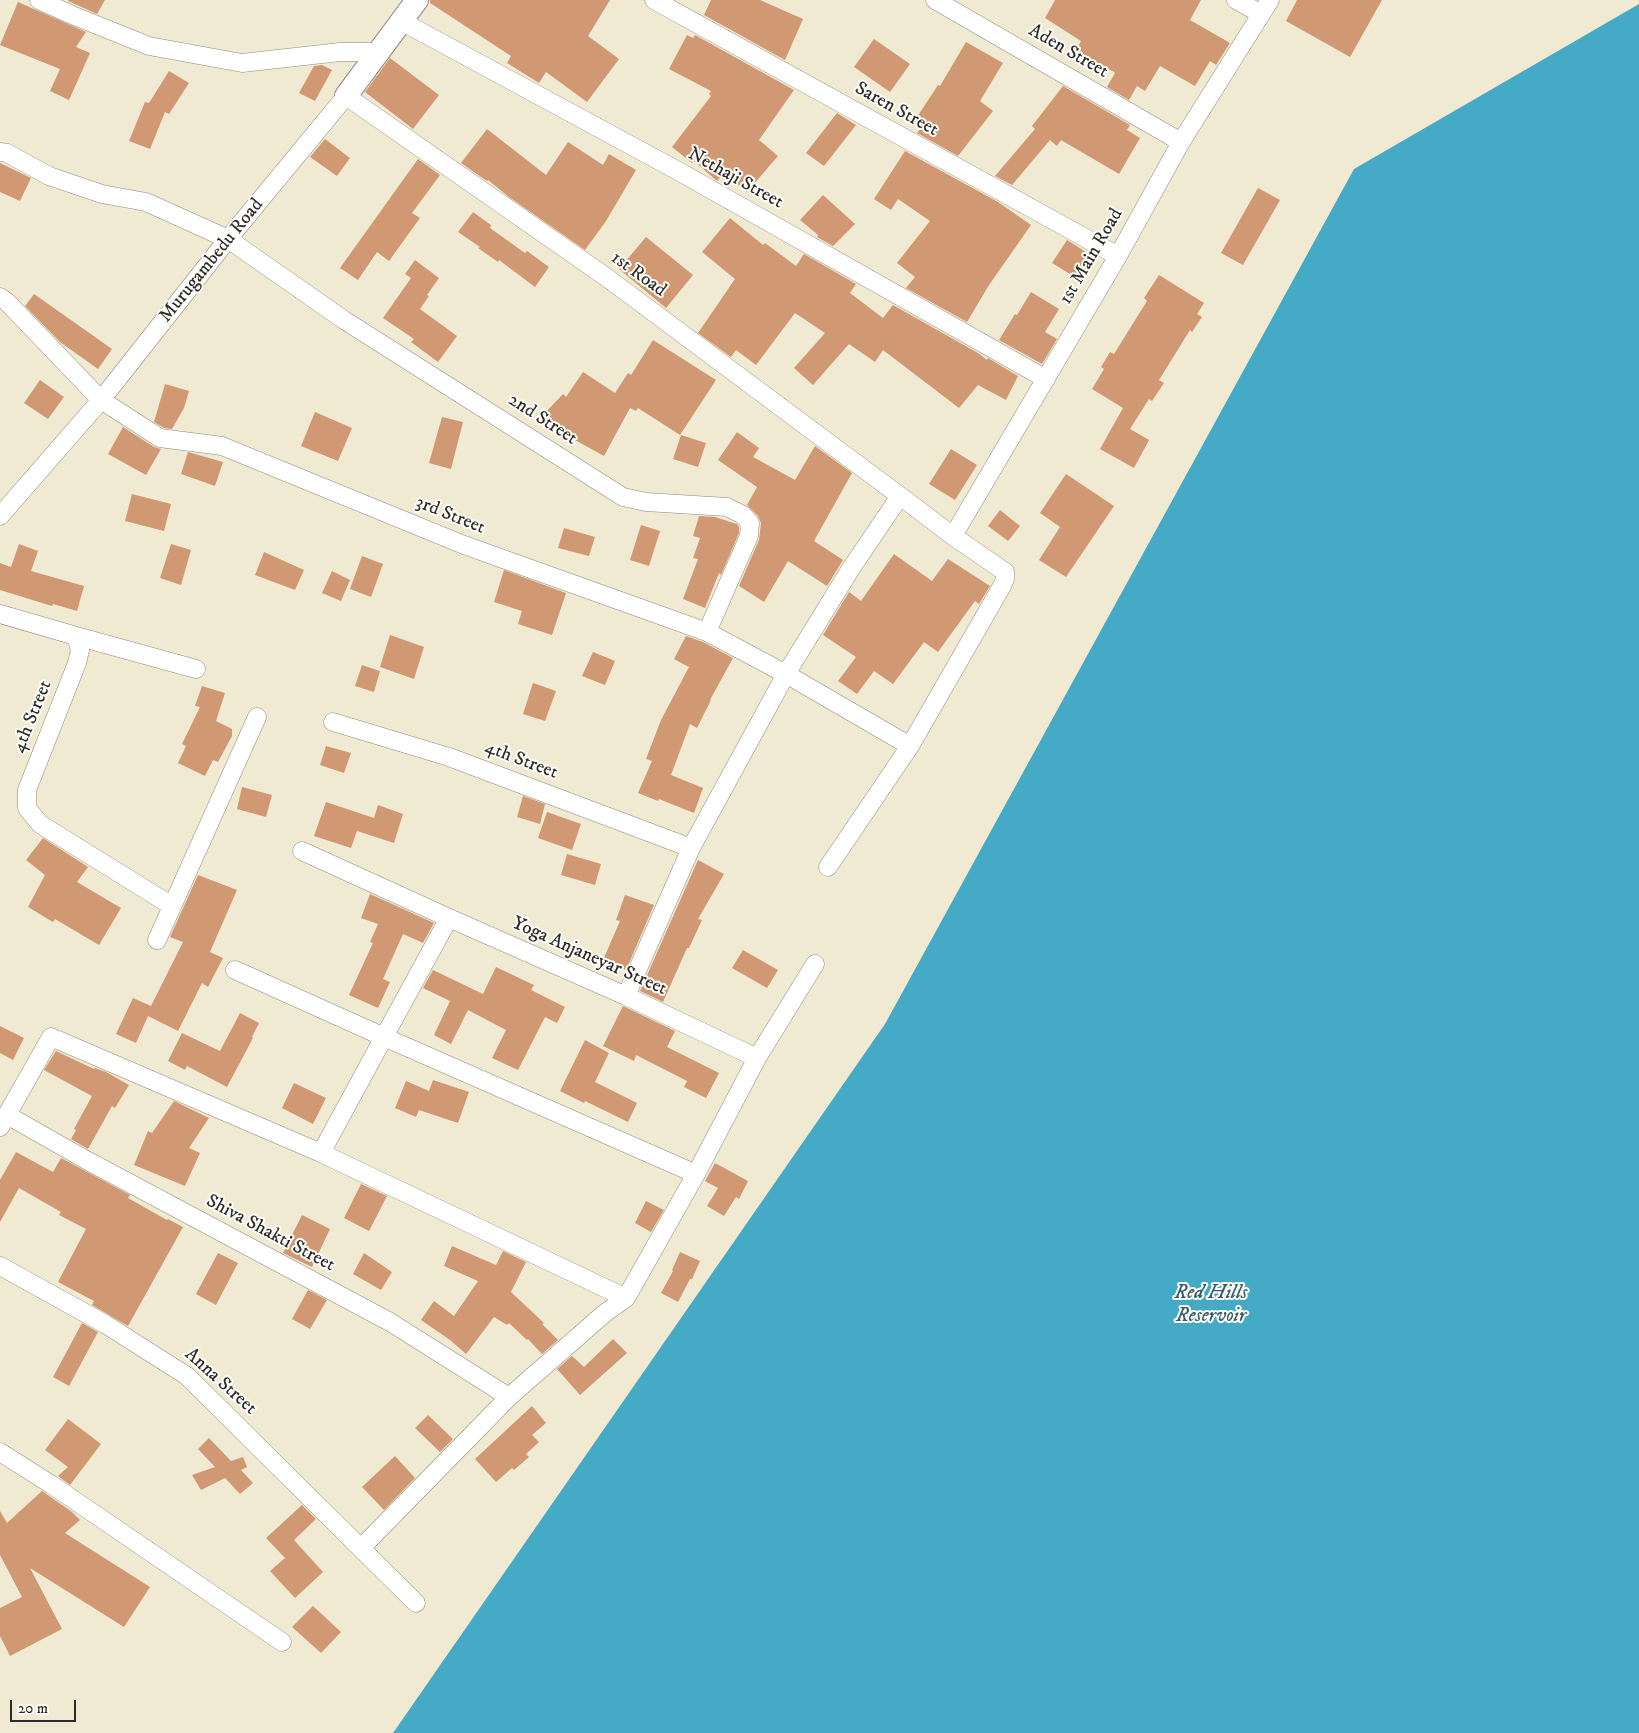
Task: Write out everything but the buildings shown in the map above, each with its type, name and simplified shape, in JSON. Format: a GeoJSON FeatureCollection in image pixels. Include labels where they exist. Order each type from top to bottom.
{"type":"FeatureCollection","features":[{"type":"Feature","properties":{"kind":"street"},"geometry":{"type":"LineString","coordinates":[[39,0],[149,46],[242,63],[340,52],[378,52]]}},
{"type":"Feature","properties":{"kind":"street","name":"Murugambedu Road"},"geometry":{"type":"LineString","coordinates":[[0,516],[101,400],[228,239],[346,96],[416,0]]}},
{"type":"Feature","properties":{"kind":"street","name":"Saren Street"},"geometry":{"type":"LineString","coordinates":[[654,0],[1118,256]]}},
{"type":"Feature","properties":{"kind":"street","name":"Aden Street"},"geometry":{"type":"LineString","coordinates":[[935,0],[1181,142]]}},
{"type":"Feature","properties":{"kind":"street"},"geometry":{"type":"LineString","coordinates":[[1236,0],[1265,7]]}},
{"type":"Feature","properties":{"kind":"street","name":"1st Main Road"},"geometry":{"type":"LineString","coordinates":[[953,536],[1118,256],[1181,142],[1265,7]]}},
{"type":"Feature","properties":{"kind":"street","name":"Nethaji Street"},"geometry":{"type":"LineString","coordinates":[[401,21],[680,172],[1046,379]]}},
{"type":"Feature","properties":{"kind":"street","name":"1st Road"},"geometry":{"type":"LineString","coordinates":[[346,96],[606,277],[953,536],[1005,572],[1005,579],[910,746]]}},
{"type":"Feature","properties":{"kind":"street","name":"2nd Street"},"geometry":{"type":"LineString","coordinates":[[0,152],[7,153],[49,176],[102,194],[146,202],[228,239],[344,320],[623,497],[646,502],[727,507],[744,515],[750,523],[749,536],[707,632]]}},
{"type":"Feature","properties":{"kind":"street","name":"3rd Street"},"geometry":{"type":"LineString","coordinates":[[0,297],[101,400],[160,438],[222,446],[464,545],[707,632],[786,674],[910,746]]}},
{"type":"Feature","properties":{"kind":"street"},"geometry":{"type":"LineString","coordinates":[[626,996],[691,848],[786,674],[850,570],[900,496]]}},
{"type":"Feature","properties":{"kind":"street"},"geometry":{"type":"LineString","coordinates":[[0,614],[196,669]]}},
{"type":"Feature","properties":{"kind":"street","name":"4th Street"},"geometry":{"type":"LineString","coordinates":[[76,636],[80,650],[77,663],[27,790],[27,808],[40,824],[172,906]]}},
{"type":"Feature","properties":{"kind":"street"},"geometry":{"type":"LineString","coordinates":[[157,940],[257,717]]}},
{"type":"Feature","properties":{"kind":"street","name":"4th Street"},"geometry":{"type":"LineString","coordinates":[[333,722],[449,757],[691,848]]}},
{"type":"Feature","properties":{"kind":"street"},"geometry":{"type":"LineString","coordinates":[[828,867],[910,746]]}},
{"type":"Feature","properties":{"kind":"street","name":"Yoga Anjaneyar Street"},"geometry":{"type":"LineString","coordinates":[[302,851],[626,996],[757,1058]]}},
{"type":"Feature","properties":{"kind":"street"},"geometry":{"type":"LineString","coordinates":[[321,1153],[449,918]]}},
{"type":"Feature","properties":{"kind":"street"},"geometry":{"type":"LineString","coordinates":[[362,1547],[509,1397],[605,1313],[626,1298],[696,1174],[757,1058],[815,964]]}},
{"type":"Feature","properties":{"kind":"street"},"geometry":{"type":"LineString","coordinates":[[234,970],[696,1174]]}},
{"type":"Feature","properties":{"kind":"street"},"geometry":{"type":"LineString","coordinates":[[4,1121],[51,1037],[321,1153],[626,1298]]}},
{"type":"Feature","properties":{"kind":"street","name":"Shiva Shakti Street"},"geometry":{"type":"LineString","coordinates":[[4,1121],[88,1161],[390,1322],[509,1397]]}},
{"type":"Feature","properties":{"kind":"street","name":"Anna Street"},"geometry":{"type":"LineString","coordinates":[[0,1266],[105,1324],[187,1376],[362,1547],[416,1603]]}},
{"type":"Feature","properties":{"kind":"street"},"geometry":{"type":"LineString","coordinates":[[0,1452],[60,1490],[282,1642]]}},
{"type":"Feature","properties":{"kind":"water","name":"Red Hills Reservoir"},"geometry":{"type":"Polygon","coordinates":[[[1639,4],[1639,1733],[393,1733],[885,1024],[1354,169],[1639,4]]]}}]}
